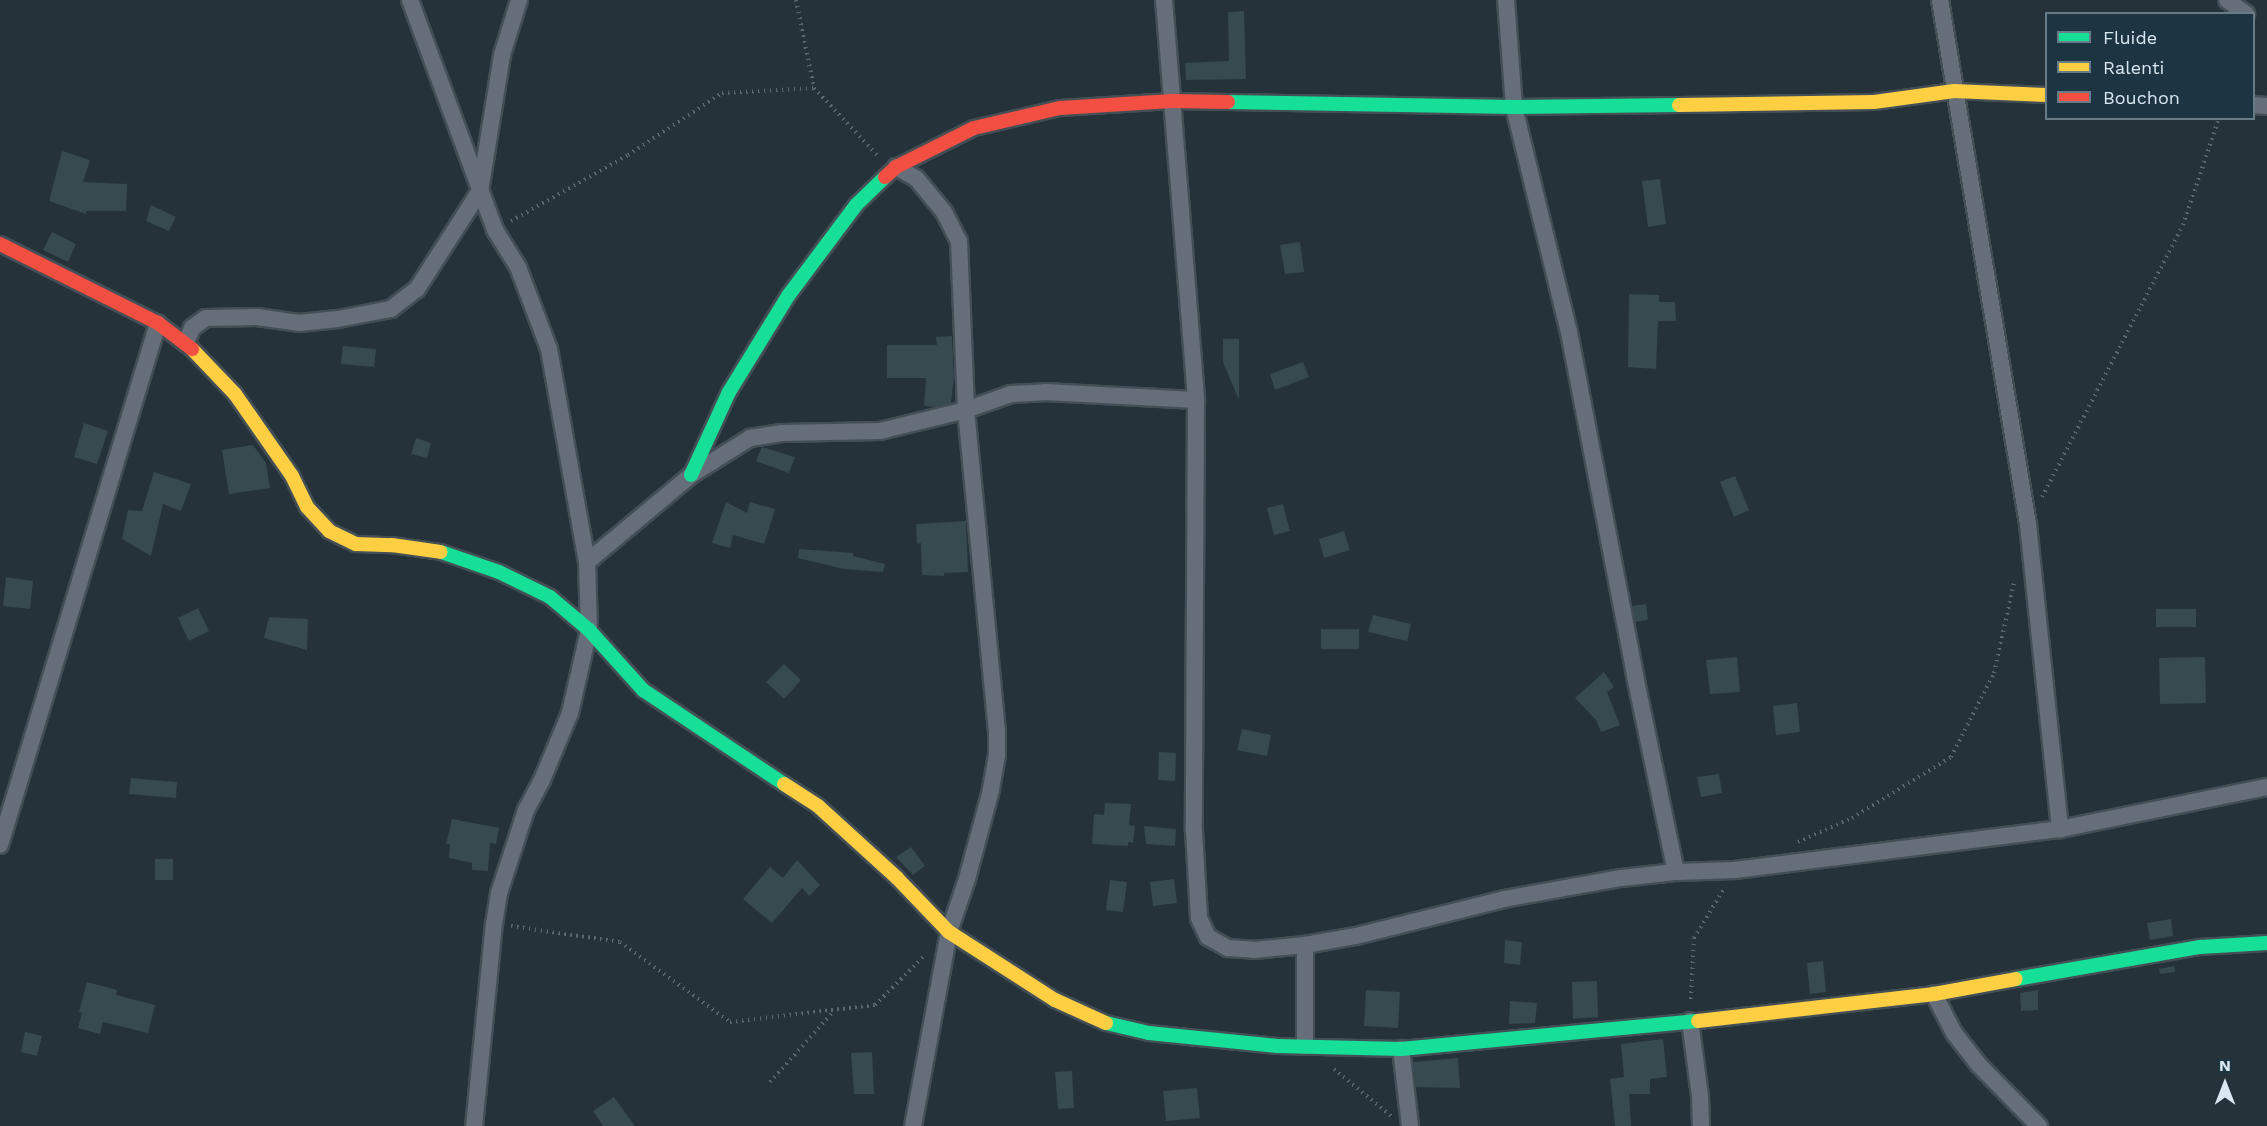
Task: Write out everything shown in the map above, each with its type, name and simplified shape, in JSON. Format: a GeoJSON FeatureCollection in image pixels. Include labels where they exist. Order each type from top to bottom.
{"type":"FeatureCollection","features":[{"type":"Feature","properties":{"kind":"main road"},"geometry":{"type":"LineString","coordinates":[[691,476],[729,392],[788,296],[855,205],[896,167],[974,128],[1060,108],[1172,101],[1514,107],[1874,102],[1954,92],[2045,95]]}},
{"type":"Feature","properties":{"kind":"main road"},"geometry":{"type":"LineString","coordinates":[[0,244],[158,323],[186,343],[235,394],[292,476],[307,507],[329,531],[356,544],[392,545],[446,553],[499,572],[550,597],[589,630],[643,690],[834,819],[949,932],[1056,999],[1109,1024],[1149,1034],[1305,1046],[1401,1049],[1690,1021],[1934,994],[2200,947],[2267,943]]}},
{"type":"Feature","properties":{"kind":"street"},"geometry":{"type":"LineString","coordinates":[[410,0],[495,230],[518,267],[549,349],[587,562],[589,630],[570,713],[522,821],[499,894],[494,923],[474,1126]]}},
{"type":"Feature","properties":{"kind":"street"},"geometry":{"type":"LineString","coordinates":[[186,343],[192,328],[206,318],[257,317],[299,323],[338,319],[391,309],[417,289],[480,191],[502,55],[519,0]]}},
{"type":"Feature","properties":{"kind":"street"},"geometry":{"type":"LineString","coordinates":[[1164,0],[1196,400],[1194,831],[1199,918],[1208,937],[1228,948],[1254,950],[1305,945],[1356,936],[1504,899],[1621,878],[1676,872],[1735,870],[2060,829],[2267,787]]}},
{"type":"Feature","properties":{"kind":"street"},"geometry":{"type":"LineString","coordinates":[[1506,0],[1514,107],[1569,332],[1635,676],[1676,872]]}},
{"type":"Feature","properties":{"kind":"street"},"geometry":{"type":"LineString","coordinates":[[1940,0],[2028,524],[2060,829]]}},
{"type":"Feature","properties":{"kind":"street"},"geometry":{"type":"LineString","coordinates":[[2227,0],[2243,12]]}},
{"type":"Feature","properties":{"kind":"street"},"geometry":{"type":"LineString","coordinates":[[896,167],[916,178],[944,212],[959,241],[966,410],[998,755],[970,869],[949,932],[913,1126]]}},
{"type":"Feature","properties":{"kind":"street"},"geometry":{"type":"LineString","coordinates":[[0,845],[158,323]]}},
{"type":"Feature","properties":{"kind":"street"},"geometry":{"type":"LineString","coordinates":[[587,562],[691,476],[750,438],[782,433],[880,431],[966,410],[1011,394],[1045,392],[1196,400]]}},
{"type":"Feature","properties":{"kind":"street"},"geometry":{"type":"LineString","coordinates":[[1305,945],[1305,1046]]}},
{"type":"Feature","properties":{"kind":"street"},"geometry":{"type":"LineString","coordinates":[[1934,994],[1954,1033],[1979,1065],[2039,1126]]}},
{"type":"Feature","properties":{"kind":"street"},"geometry":{"type":"LineString","coordinates":[[1690,1021],[1700,1096],[1701,1126]]}},
{"type":"Feature","properties":{"kind":"street"},"geometry":{"type":"LineString","coordinates":[[1401,1049],[1403,1123]]}},
{"type":"Feature","properties":{"kind":"path"},"geometry":{"type":"LineString","coordinates":[[796,0],[814,88],[880,158],[896,167]]}},
{"type":"Feature","properties":{"kind":"path"},"geometry":{"type":"LineString","coordinates":[[495,230],[628,155],[722,93],[814,88]]}},
{"type":"Feature","properties":{"kind":"path"},"geometry":{"type":"LineString","coordinates":[[2028,524],[2183,225],[2218,120]]}},
{"type":"Feature","properties":{"kind":"path"},"geometry":{"type":"LineString","coordinates":[[1788,846],[1852,818],[1951,757],[1994,673],[2015,581]]}},
{"type":"Feature","properties":{"kind":"path"},"geometry":{"type":"LineString","coordinates":[[1690,1021],[1694,938],[1735,870]]}},
{"type":"Feature","properties":{"kind":"path"},"geometry":{"type":"LineString","coordinates":[[494,923],[620,942],[730,1022],[773,1015],[834,1011],[875,1005],[949,932]]}},
{"type":"Feature","properties":{"kind":"path"},"geometry":{"type":"LineString","coordinates":[[770,1082],[834,1011]]}},
{"type":"Feature","properties":{"kind":"path"},"geometry":{"type":"LineString","coordinates":[[1331,1066],[1403,1123]]}},
{"type":"Feature","properties":{"kind":"building"},"geometry":{"type":"Polygon","coordinates":[[[1244,11],[1246,79],[1186,80],[1185,63],[1229,61],[1228,12],[1244,11]]]}},
{"type":"Feature","properties":{"kind":"building"},"geometry":{"type":"Polygon","coordinates":[[[62,151],[90,160],[83,182],[127,184],[126,211],[86,211],[86,214],[49,201],[62,151]]]}},
{"type":"Feature","properties":{"kind":"building"},"geometry":{"type":"Polygon","coordinates":[[[1660,179],[1666,224],[1648,227],[1642,181],[1660,179]]]}},
{"type":"Feature","properties":{"kind":"building"},"geometry":{"type":"Polygon","coordinates":[[[151,205],[176,217],[169,231],[146,221],[151,205]]]}},
{"type":"Feature","properties":{"kind":"building"},"geometry":{"type":"Polygon","coordinates":[[[52,232],[76,244],[68,262],[43,250],[52,232]]]}},
{"type":"Feature","properties":{"kind":"building"},"geometry":{"type":"Polygon","coordinates":[[[1300,242],[1304,272],[1285,274],[1280,245],[1300,242]]]}},
{"type":"Feature","properties":{"kind":"building"},"geometry":{"type":"Polygon","coordinates":[[[1629,294],[1659,295],[1659,302],[1675,302],[1676,321],[1658,321],[1656,369],[1628,367],[1629,294]]]}},
{"type":"Feature","properties":{"kind":"building"},"geometry":{"type":"Polygon","coordinates":[[[952,336],[954,377],[951,403],[935,407],[924,406],[926,378],[887,378],[887,345],[937,345],[936,337],[952,336]]]}},
{"type":"Feature","properties":{"kind":"building"},"geometry":{"type":"Polygon","coordinates":[[[1223,339],[1239,339],[1239,400],[1223,362],[1223,339]]]}},
{"type":"Feature","properties":{"kind":"building"},"geometry":{"type":"Polygon","coordinates":[[[343,346],[376,349],[374,367],[341,364],[343,346]]]}},
{"type":"Feature","properties":{"kind":"building"},"geometry":{"type":"Polygon","coordinates":[[[1303,362],[1309,377],[1275,390],[1270,374],[1303,362]]]}},
{"type":"Feature","properties":{"kind":"building"},"geometry":{"type":"Polygon","coordinates":[[[84,423],[108,431],[97,464],[74,457],[84,423]]]}},
{"type":"Feature","properties":{"kind":"building"},"geometry":{"type":"Polygon","coordinates":[[[416,438],[431,443],[427,458],[411,454],[416,438]]]}},
{"type":"Feature","properties":{"kind":"building"},"geometry":{"type":"Polygon","coordinates":[[[253,445],[266,463],[270,488],[229,494],[222,450],[253,445]]]}},
{"type":"Feature","properties":{"kind":"building"},"geometry":{"type":"Polygon","coordinates":[[[762,447],[795,457],[789,473],[756,461],[762,447]]]}},
{"type":"Feature","properties":{"kind":"building"},"geometry":{"type":"Polygon","coordinates":[[[154,472],[191,484],[181,511],[163,504],[151,556],[122,539],[128,510],[142,511],[154,472]]]}},
{"type":"Feature","properties":{"kind":"building"},"geometry":{"type":"Polygon","coordinates":[[[1735,476],[1749,510],[1734,517],[1720,482],[1735,476]]]}},
{"type":"Feature","properties":{"kind":"building"},"geometry":{"type":"Polygon","coordinates":[[[726,502],[747,513],[750,502],[775,509],[764,544],[733,535],[730,548],[712,543],[726,502]]]}},
{"type":"Feature","properties":{"kind":"building"},"geometry":{"type":"Polygon","coordinates":[[[1283,504],[1290,531],[1274,535],[1267,508],[1283,504]]]}},
{"type":"Feature","properties":{"kind":"building"},"geometry":{"type":"Polygon","coordinates":[[[966,521],[968,572],[944,573],[944,576],[922,575],[921,543],[917,544],[916,524],[966,521]]]}},
{"type":"Feature","properties":{"kind":"building"},"geometry":{"type":"Polygon","coordinates":[[[1344,531],[1350,550],[1324,558],[1319,539],[1344,531]]]}},
{"type":"Feature","properties":{"kind":"building"},"geometry":{"type":"Polygon","coordinates":[[[799,549],[853,553],[853,556],[885,564],[883,572],[844,569],[798,558],[799,549]]]}},
{"type":"Feature","properties":{"kind":"building"},"geometry":{"type":"Polygon","coordinates":[[[6,577],[33,581],[30,609],[3,606],[6,577]]]}},
{"type":"Feature","properties":{"kind":"building"},"geometry":{"type":"Polygon","coordinates":[[[1646,604],[1648,620],[1635,622],[1632,606],[1646,604]]]}},
{"type":"Feature","properties":{"kind":"building"},"geometry":{"type":"Polygon","coordinates":[[[198,608],[209,631],[189,641],[178,618],[198,608]]]}},
{"type":"Feature","properties":{"kind":"building"},"geometry":{"type":"Polygon","coordinates":[[[2156,609],[2196,609],[2196,627],[2156,627],[2156,609]]]}},
{"type":"Feature","properties":{"kind":"building"},"geometry":{"type":"Polygon","coordinates":[[[1373,615],[1411,624],[1407,641],[1368,632],[1373,615]]]}},
{"type":"Feature","properties":{"kind":"building"},"geometry":{"type":"Polygon","coordinates":[[[269,617],[308,619],[307,650],[264,638],[269,617]]]}},
{"type":"Feature","properties":{"kind":"building"},"geometry":{"type":"Polygon","coordinates":[[[1321,629],[1359,629],[1359,649],[1321,649],[1321,629]]]}},
{"type":"Feature","properties":{"kind":"building"},"geometry":{"type":"Polygon","coordinates":[[[1737,657],[1740,692],[1710,694],[1706,660],[1737,657]]]}},
{"type":"Feature","properties":{"kind":"building"},"geometry":{"type":"Polygon","coordinates":[[[2205,657],[2206,703],[2160,704],[2159,658],[2205,657]]]}},
{"type":"Feature","properties":{"kind":"building"},"geometry":{"type":"Polygon","coordinates":[[[784,664],[801,680],[784,699],[766,682],[784,664]]]}},
{"type":"Feature","properties":{"kind":"building"},"geometry":{"type":"Polygon","coordinates":[[[1604,672],[1614,687],[1607,692],[1620,725],[1601,732],[1596,720],[1575,698],[1604,672]]]}},
{"type":"Feature","properties":{"kind":"building"},"geometry":{"type":"Polygon","coordinates":[[[1797,703],[1800,732],[1776,735],[1773,706],[1797,703]]]}},
{"type":"Feature","properties":{"kind":"building"},"geometry":{"type":"Polygon","coordinates":[[[1242,729],[1271,735],[1267,756],[1237,750],[1242,729]]]}},
{"type":"Feature","properties":{"kind":"building"},"geometry":{"type":"Polygon","coordinates":[[[1159,752],[1176,753],[1175,781],[1158,780],[1159,752]]]}},
{"type":"Feature","properties":{"kind":"building"},"geometry":{"type":"Polygon","coordinates":[[[1719,774],[1722,793],[1701,797],[1697,777],[1719,774]]]}},
{"type":"Feature","properties":{"kind":"building"},"geometry":{"type":"Polygon","coordinates":[[[131,778],[177,782],[176,798],[129,794],[131,778]]]}},
{"type":"Feature","properties":{"kind":"building"},"geometry":{"type":"Polygon","coordinates":[[[1105,803],[1131,804],[1129,825],[1135,826],[1133,843],[1128,842],[1128,846],[1092,844],[1094,814],[1104,815],[1105,803]]]}},
{"type":"Feature","properties":{"kind":"building"},"geometry":{"type":"Polygon","coordinates":[[[452,819],[499,828],[496,844],[490,843],[488,871],[472,870],[472,863],[449,858],[450,844],[446,844],[452,819]]]}},
{"type":"Feature","properties":{"kind":"building"},"geometry":{"type":"Polygon","coordinates":[[[1144,826],[1176,829],[1175,846],[1146,844],[1144,826]]]}},
{"type":"Feature","properties":{"kind":"building"},"geometry":{"type":"Polygon","coordinates":[[[911,847],[925,866],[913,875],[896,857],[911,847]]]}},
{"type":"Feature","properties":{"kind":"building"},"geometry":{"type":"Polygon","coordinates":[[[155,859],[173,859],[173,880],[155,880],[155,859]]]}},
{"type":"Feature","properties":{"kind":"building"},"geometry":{"type":"Polygon","coordinates":[[[797,860],[820,885],[809,896],[802,888],[772,923],[743,899],[770,867],[783,878],[797,860]]]}},
{"type":"Feature","properties":{"kind":"building"},"geometry":{"type":"Polygon","coordinates":[[[1174,879],[1177,903],[1153,906],[1150,882],[1174,879]]]}},
{"type":"Feature","properties":{"kind":"building"},"geometry":{"type":"Polygon","coordinates":[[[1110,880],[1127,882],[1123,912],[1106,910],[1110,880]]]}},
{"type":"Feature","properties":{"kind":"building"},"geometry":{"type":"Polygon","coordinates":[[[2171,919],[2173,936],[2150,940],[2147,923],[2171,919]]]}},
{"type":"Feature","properties":{"kind":"building"},"geometry":{"type":"Polygon","coordinates":[[[1505,940],[1522,942],[1520,965],[1504,963],[1505,940]]]}},
{"type":"Feature","properties":{"kind":"building"},"geometry":{"type":"Polygon","coordinates":[[[1823,961],[1826,992],[1810,994],[1807,963],[1823,961]]]}},
{"type":"Feature","properties":{"kind":"building"},"geometry":{"type":"Polygon","coordinates":[[[2174,966],[2175,972],[2160,974],[2159,969],[2174,966]]]}},
{"type":"Feature","properties":{"kind":"building"},"geometry":{"type":"Polygon","coordinates":[[[1597,981],[1598,1017],[1573,1019],[1572,982],[1597,981]]]}},
{"type":"Feature","properties":{"kind":"building"},"geometry":{"type":"Polygon","coordinates":[[[87,982],[117,990],[116,995],[155,1005],[148,1033],[103,1022],[100,1034],[78,1028],[82,1013],[79,1012],[87,982]]]}},
{"type":"Feature","properties":{"kind":"building"},"geometry":{"type":"Polygon","coordinates":[[[1366,990],[1400,992],[1398,1028],[1364,1026],[1366,990]]]}},
{"type":"Feature","properties":{"kind":"building"},"geometry":{"type":"Polygon","coordinates":[[[2038,990],[2038,1010],[2021,1011],[2020,993],[2038,990]]]}},
{"type":"Feature","properties":{"kind":"building"},"geometry":{"type":"Polygon","coordinates":[[[1510,1001],[1537,1003],[1535,1023],[1509,1024],[1510,1001]]]}},
{"type":"Feature","properties":{"kind":"building"},"geometry":{"type":"Polygon","coordinates":[[[25,1032],[42,1036],[37,1056],[21,1052],[25,1032]]]}},
{"type":"Feature","properties":{"kind":"building"},"geometry":{"type":"Polygon","coordinates":[[[1663,1039],[1667,1077],[1650,1079],[1650,1094],[1629,1094],[1631,1126],[1615,1126],[1610,1079],[1624,1077],[1621,1044],[1663,1039]]]}},
{"type":"Feature","properties":{"kind":"building"},"geometry":{"type":"Polygon","coordinates":[[[872,1052],[874,1094],[854,1094],[851,1053],[872,1052]]]}},
{"type":"Feature","properties":{"kind":"building"},"geometry":{"type":"Polygon","coordinates":[[[1458,1058],[1460,1088],[1416,1087],[1413,1062],[1458,1058]]]}},
{"type":"Feature","properties":{"kind":"building"},"geometry":{"type":"Polygon","coordinates":[[[1072,1071],[1074,1108],[1058,1109],[1055,1072],[1072,1071]]]}},
{"type":"Feature","properties":{"kind":"building"},"geometry":{"type":"Polygon","coordinates":[[[1197,1088],[1200,1118],[1166,1121],[1163,1091],[1197,1088]]]}},
{"type":"Feature","properties":{"kind":"building"},"geometry":{"type":"Polygon","coordinates":[[[614,1097],[635,1126],[603,1126],[593,1111],[614,1097]]]}},
{"type":"Feature","properties":{"kind":"traffic: fast"},"geometry":{"type":"LineString","coordinates":[[1228,102],[1514,107],[1679,105]]}},
{"type":"Feature","properties":{"kind":"traffic: fast"},"geometry":{"type":"LineString","coordinates":[[691,475],[729,392],[788,296],[856,205],[885,177]]}},
{"type":"Feature","properties":{"kind":"traffic: fast"},"geometry":{"type":"LineString","coordinates":[[441,552],[499,572],[550,597],[589,630],[643,690],[784,784]]}},
{"type":"Feature","properties":{"kind":"traffic: fast"},"geometry":{"type":"LineString","coordinates":[[2016,979],[2200,947],[2267,943]]}},
{"type":"Feature","properties":{"kind":"traffic: fast"},"geometry":{"type":"LineString","coordinates":[[1106,1023],[1149,1033],[1277,1046],[1401,1049],[1698,1021]]}},
{"type":"Feature","properties":{"kind":"traffic: slow"},"geometry":{"type":"LineString","coordinates":[[1679,105],[1874,102],[1954,91],[2045,95]]}},
{"type":"Feature","properties":{"kind":"traffic: slow"},"geometry":{"type":"LineString","coordinates":[[192,349],[235,394],[292,476],[307,507],[329,531],[356,544],[392,545],[441,552]]}},
{"type":"Feature","properties":{"kind":"traffic: slow"},"geometry":{"type":"LineString","coordinates":[[784,784],[818,806],[897,878],[949,932],[1055,1000],[1106,1023]]}},
{"type":"Feature","properties":{"kind":"traffic: slow"},"geometry":{"type":"LineString","coordinates":[[1698,1021],[1934,994],[2016,979]]}},
{"type":"Feature","properties":{"kind":"traffic: jam"},"geometry":{"type":"LineString","coordinates":[[885,177],[896,167],[974,128],[1060,108],[1172,101],[1228,102]]}},
{"type":"Feature","properties":{"kind":"traffic: jam"},"geometry":{"type":"LineString","coordinates":[[0,244],[158,323],[192,349]]}}]}
